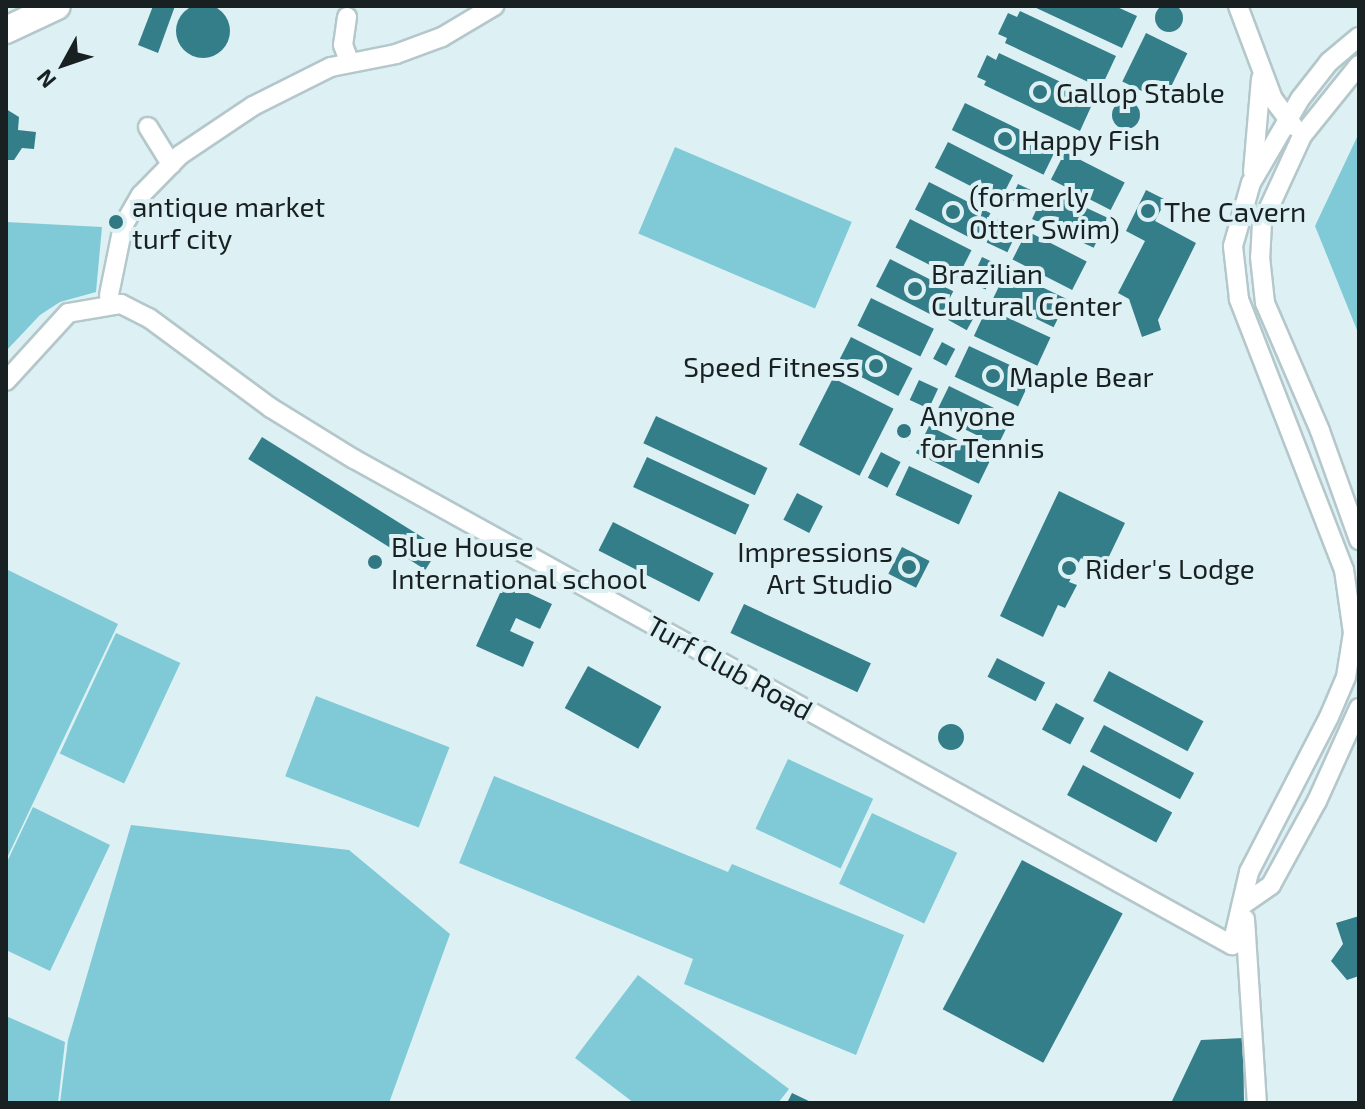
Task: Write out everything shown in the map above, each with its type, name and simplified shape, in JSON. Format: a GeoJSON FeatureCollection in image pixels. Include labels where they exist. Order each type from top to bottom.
{"type":"FeatureCollection","features":[{"type":"Feature","properties":{"kind":"main road"},"geometry":{"type":"LineString","coordinates":[[6,30],[57,6]]}},
{"type":"Feature","properties":{"kind":"street"},"geometry":{"type":"LineString","coordinates":[[109,295],[123,226],[141,195],[171,164],[253,106],[331,67],[442,37],[494,6]]}},
{"type":"Feature","properties":{"kind":"street"},"geometry":{"type":"LineString","coordinates":[[1238,6],[1261,72],[1287,120],[1302,136]]}},
{"type":"Feature","properties":{"kind":"street"},"geometry":{"type":"LineString","coordinates":[[347,17],[343,45],[350,63]]}},
{"type":"Feature","properties":{"kind":"street","name":"Turf Club Road"},"geometry":{"type":"LineString","coordinates":[[6,381],[68,313],[121,304],[149,318],[271,408],[354,459],[1232,945],[1249,872],[1346,677],[1353,633],[1344,570],[1318,490],[1239,299],[1233,246],[1251,183],[1287,120],[1329,62],[1359,37]]}},
{"type":"Feature","properties":{"kind":"street"},"geometry":{"type":"LineString","coordinates":[[1359,65],[1302,136],[1262,223],[1260,275],[1277,337],[1320,431],[1359,540]]}},
{"type":"Feature","properties":{"kind":"street"},"geometry":{"type":"LineString","coordinates":[[1251,183],[1261,72]]}},
{"type":"Feature","properties":{"kind":"street"},"geometry":{"type":"LineString","coordinates":[[148,127],[171,164]]}},
{"type":"Feature","properties":{"kind":"street"},"geometry":{"type":"LineString","coordinates":[[1244,904],[1271,885],[1305,823],[1359,708]]}},
{"type":"Feature","properties":{"kind":"street"},"geometry":{"type":"LineString","coordinates":[[1281,810],[1305,823]]}},
{"type":"Feature","properties":{"kind":"street","name":"Turf Club Road"},"geometry":{"type":"LineString","coordinates":[[1244,904],[1257,1103]]}},
{"type":"Feature","properties":{"kind":"shaded area"},"geometry":{"type":"Polygon","coordinates":[[[1359,133],[1359,335],[1315,226],[1359,133]]]}},
{"type":"Feature","properties":{"kind":"shaded area"},"geometry":{"type":"Polygon","coordinates":[[[675,147],[852,222],[815,309],[638,234],[675,147]]]}},
{"type":"Feature","properties":{"kind":"shaded area"},"geometry":{"type":"Polygon","coordinates":[[[6,222],[102,227],[96,292],[60,302],[40,315],[6,351],[6,222]]]}},
{"type":"Feature","properties":{"kind":"shaded area"},"geometry":{"type":"Polygon","coordinates":[[[6,569],[118,624],[6,860],[6,569]]]}},
{"type":"Feature","properties":{"kind":"shaded area"},"geometry":{"type":"Polygon","coordinates":[[[116,633],[180,663],[124,784],[60,754],[116,633]]]}},
{"type":"Feature","properties":{"kind":"shaded area"},"geometry":{"type":"Polygon","coordinates":[[[316,696],[450,747],[419,828],[285,776],[316,696]]]}},
{"type":"Feature","properties":{"kind":"shaded area"},"geometry":{"type":"Polygon","coordinates":[[[788,759],[873,799],[841,869],[755,829],[788,759]]]}},
{"type":"Feature","properties":{"kind":"shaded area"},"geometry":{"type":"Polygon","coordinates":[[[494,776],[728,872],[732,864],[904,935],[856,1055],[684,984],[693,959],[459,863],[494,776]]]}},
{"type":"Feature","properties":{"kind":"shaded area"},"geometry":{"type":"Polygon","coordinates":[[[33,807],[110,845],[50,971],[6,950],[6,864],[33,807]]]}},
{"type":"Feature","properties":{"kind":"shaded area"},"geometry":{"type":"Polygon","coordinates":[[[872,813],[957,853],[924,923],[839,884],[872,813]]]}},
{"type":"Feature","properties":{"kind":"shaded area"},"geometry":{"type":"Polygon","coordinates":[[[131,825],[349,850],[450,934],[389,1103],[60,1103],[68,1040],[131,825]]]}},
{"type":"Feature","properties":{"kind":"shaded area"},"geometry":{"type":"Polygon","coordinates":[[[638,975],[789,1089],[778,1103],[634,1103],[575,1058],[638,975]]]}},
{"type":"Feature","properties":{"kind":"shaded area"},"geometry":{"type":"Polygon","coordinates":[[[6,1016],[65,1042],[58,1103],[6,1103],[6,1016]]]}},
{"type":"Feature","properties":{"kind":"building"},"geometry":{"type":"Polygon","coordinates":[[[203,4],[222,12],[230,31],[222,50],[203,58],[184,50],[176,31],[184,12],[203,4]]]}},
{"type":"Feature","properties":{"kind":"building"},"geometry":{"type":"Polygon","coordinates":[[[1169,4],[1179,8],[1183,18],[1179,28],[1169,32],[1159,28],[1155,18],[1159,8],[1169,4]]]}},
{"type":"Feature","properties":{"kind":"building"},"geometry":{"type":"Polygon","coordinates":[[[153,6],[175,6],[158,53],[138,45],[153,6]]]}},
{"type":"Feature","properties":{"kind":"building"},"geometry":{"type":"Polygon","coordinates":[[[1032,6],[1115,6],[1137,16],[1122,48],[1032,6]]]}},
{"type":"Feature","properties":{"kind":"building"},"geometry":{"type":"Polygon","coordinates":[[[1020,11],[1116,56],[1101,88],[1005,43],[1007,38],[998,34],[1008,13],[1017,17],[1020,11]]]}},
{"type":"Feature","properties":{"kind":"building"},"geometry":{"type":"Polygon","coordinates":[[[1146,33],[1187,53],[1164,102],[1122,82],[1146,33]]]}},
{"type":"Feature","properties":{"kind":"building","name":"Gallop Stable"},"geometry":{"type":"Polygon","coordinates":[[[999,53],[1095,98],[1080,131],[984,85],[986,81],[977,77],[987,55],[996,60],[999,53]]]}},
{"type":"Feature","properties":{"kind":"building"},"geometry":{"type":"Polygon","coordinates":[[[1126,101],[1136,105],[1140,115],[1136,125],[1126,129],[1116,125],[1112,115],[1116,105],[1126,101]]]}},
{"type":"Feature","properties":{"kind":"building","name":"Happy Fish"},"geometry":{"type":"Polygon","coordinates":[[[965,103],[1057,148],[1044,175],[952,130],[965,103]]]}},
{"type":"Feature","properties":{"kind":"building"},"geometry":{"type":"Polygon","coordinates":[[[6,109],[19,117],[18,130],[36,132],[34,149],[22,148],[14,160],[6,160],[6,109]]]}},
{"type":"Feature","properties":{"kind":"building"},"geometry":{"type":"Polygon","coordinates":[[[948,142],[1013,175],[1000,201],[935,168],[948,142]]]}},
{"type":"Feature","properties":{"kind":"building"},"geometry":{"type":"Polygon","coordinates":[[[1065,152],[1125,182],[1111,210],[1051,180],[1065,152]]]}},
{"type":"Feature","properties":{"kind":"building","name":"(formerly Otter Swim)"},"geometry":{"type":"Polygon","coordinates":[[[929,182],[990,213],[976,241],[915,210],[929,182]]]}},
{"type":"Feature","properties":{"kind":"building"},"geometry":{"type":"Polygon","coordinates":[[[1018,184],[1033,191],[1026,207],[1011,199],[1018,184]]]}},
{"type":"Feature","properties":{"kind":"building"},"geometry":{"type":"Polygon","coordinates":[[[1046,189],[1108,218],[1094,248],[1032,219],[1046,189]]]}},
{"type":"Feature","properties":{"kind":"building"},"geometry":{"type":"Polygon","coordinates":[[[1146,190],[1166,200],[1155,221],[1196,243],[1158,320],[1161,330],[1142,337],[1129,299],[1118,293],[1145,241],[1126,231],[1146,190]]]}},
{"type":"Feature","properties":{"kind":"building"},"geometry":{"type":"Polygon","coordinates":[[[998,218],[1019,228],[1007,252],[987,242],[998,218]]]}},
{"type":"Feature","properties":{"kind":"building"},"geometry":{"type":"Polygon","coordinates":[[[910,219],[971,250],[957,279],[895,248],[910,219]]]}},
{"type":"Feature","properties":{"kind":"building"},"geometry":{"type":"Polygon","coordinates":[[[1027,231],[1087,261],[1072,290],[1012,260],[1027,231]]]}},
{"type":"Feature","properties":{"kind":"building"},"geometry":{"type":"Polygon","coordinates":[[[982,257],[997,264],[986,290],[970,282],[982,257]]]}},
{"type":"Feature","properties":{"kind":"building","name":"Brazilian Cultural Center"},"geometry":{"type":"Polygon","coordinates":[[[890,259],[953,291],[939,319],[876,287],[890,259]]]}},
{"type":"Feature","properties":{"kind":"building"},"geometry":{"type":"Polygon","coordinates":[[[1007,270],[1067,299],[1054,327],[993,298],[1007,270]]]}},
{"type":"Feature","properties":{"kind":"building"},"geometry":{"type":"Polygon","coordinates":[[[871,298],[934,329],[920,357],[857,326],[871,298]]]}},
{"type":"Feature","properties":{"kind":"building"},"geometry":{"type":"Polygon","coordinates":[[[960,299],[978,309],[967,330],[948,320],[960,299]]]}},
{"type":"Feature","properties":{"kind":"building","name":"Maple Bear"},"geometry":{"type":"Polygon","coordinates":[[[987,308],[1050,338],[1037,366],[974,336],[987,308]]]}},
{"type":"Feature","properties":{"kind":"building","name":"Speed Fitness"},"geometry":{"type":"Polygon","coordinates":[[[851,337],[912,368],[898,396],[837,365],[851,337]]]}},
{"type":"Feature","properties":{"kind":"building"},"geometry":{"type":"Polygon","coordinates":[[[942,342],[955,349],[946,366],[933,359],[942,342]]]}},
{"type":"Feature","properties":{"kind":"building","name":"Maple Bear"},"geometry":{"type":"Polygon","coordinates":[[[969,346],[1032,376],[1018,406],[955,377],[969,346]]]}},
{"type":"Feature","properties":{"kind":"building"},"geometry":{"type":"Polygon","coordinates":[[[833,378],[894,409],[860,476],[799,445],[833,378]]]}},
{"type":"Feature","properties":{"kind":"building","name":"Speed Fitness"},"geometry":{"type":"Polygon","coordinates":[[[919,380],[938,389],[929,409],[910,400],[919,380]]]}},
{"type":"Feature","properties":{"kind":"building","name":"Maple Bear"},"geometry":{"type":"Polygon","coordinates":[[[949,386],[1012,417],[998,445],[935,415],[949,386]]]}},
{"type":"Feature","properties":{"kind":"building"},"geometry":{"type":"Polygon","coordinates":[[[656,416],[767,468],[755,495],[643,443],[656,416]]]}},
{"type":"Feature","properties":{"kind":"building","name":"Anyone for Tennis"},"geometry":{"type":"Polygon","coordinates":[[[899,422],[915,430],[910,441],[894,433],[899,422]]]}},
{"type":"Feature","properties":{"kind":"building","name":"Maple Bear"},"geometry":{"type":"Polygon","coordinates":[[[929,426],[992,457],[979,484],[916,453],[929,426]]]}},
{"type":"Feature","properties":{"kind":"building"},"geometry":{"type":"Polygon","coordinates":[[[262,437],[439,548],[425,570],[248,459],[262,437]]]}},
{"type":"Feature","properties":{"kind":"building"},"geometry":{"type":"Polygon","coordinates":[[[881,452],[901,462],[887,488],[868,478],[881,452]]]}},
{"type":"Feature","properties":{"kind":"building"},"geometry":{"type":"Polygon","coordinates":[[[647,457],[749,505],[735,535],[633,487],[647,457]]]}},
{"type":"Feature","properties":{"kind":"building"},"geometry":{"type":"Polygon","coordinates":[[[909,466],[972,496],[959,525],[895,495],[909,466]]]}},
{"type":"Feature","properties":{"kind":"building"},"geometry":{"type":"Polygon","coordinates":[[[1059,491],[1125,523],[1103,569],[1081,558],[1069,582],[1077,585],[1065,608],[1058,605],[1043,637],[1000,616],[1059,491]]]}},
{"type":"Feature","properties":{"kind":"building"},"geometry":{"type":"Polygon","coordinates":[[[797,493],[823,506],[809,533],[783,520],[797,493]]]}},
{"type":"Feature","properties":{"kind":"building"},"geometry":{"type":"Polygon","coordinates":[[[613,522],[714,573],[699,602],[598,551],[613,522]]]}},
{"type":"Feature","properties":{"kind":"building","name":"Impressions Art Studio"},"geometry":{"type":"Polygon","coordinates":[[[902,547],[930,561],[916,588],[888,574],[902,547]]]}},
{"type":"Feature","properties":{"kind":"building"},"geometry":{"type":"Polygon","coordinates":[[[505,582],[552,604],[540,629],[516,618],[510,631],[534,642],[523,667],[476,646],[505,582]]]}},
{"type":"Feature","properties":{"kind":"building"},"geometry":{"type":"Polygon","coordinates":[[[744,604],[871,663],[857,692],[730,633],[744,604]]]}},
{"type":"Feature","properties":{"kind":"building"},"geometry":{"type":"Polygon","coordinates":[[[997,658],[1045,683],[1036,701],[987,677],[997,658]]]}},
{"type":"Feature","properties":{"kind":"building"},"geometry":{"type":"Polygon","coordinates":[[[588,666],[661,707],[638,749],[565,708],[588,666]]]}},
{"type":"Feature","properties":{"kind":"building"},"geometry":{"type":"Polygon","coordinates":[[[1109,671],[1203,721],[1188,751],[1093,701],[1109,671]]]}},
{"type":"Feature","properties":{"kind":"building"},"geometry":{"type":"Polygon","coordinates":[[[1056,703],[1084,718],[1070,745],[1042,729],[1056,703]]]}},
{"type":"Feature","properties":{"kind":"building"},"geometry":{"type":"Polygon","coordinates":[[[951,724],[960,728],[964,737],[960,746],[951,750],[942,746],[938,737],[942,728],[951,724]]]}},
{"type":"Feature","properties":{"kind":"building"},"geometry":{"type":"Polygon","coordinates":[[[1104,725],[1194,773],[1180,799],[1090,751],[1104,725]]]}},
{"type":"Feature","properties":{"kind":"building"},"geometry":{"type":"Polygon","coordinates":[[[1083,765],[1172,812],[1156,842],[1067,795],[1083,765]]]}},
{"type":"Feature","properties":{"kind":"building"},"geometry":{"type":"Polygon","coordinates":[[[1022,860],[1123,914],[1043,1063],[943,1009],[1022,860]]]}},
{"type":"Feature","properties":{"kind":"building"},"geometry":{"type":"Polygon","coordinates":[[[1359,916],[1359,976],[1347,980],[1331,961],[1343,944],[1336,923],[1359,916]]]}},
{"type":"Feature","properties":{"kind":"building"},"geometry":{"type":"Polygon","coordinates":[[[1243,1038],[1244,1103],[1171,1103],[1201,1040],[1243,1038]]]}},
{"type":"Feature","properties":{"kind":"building"},"geometry":{"type":"Polygon","coordinates":[[[792,1093],[813,1103],[787,1103],[792,1093]]]}},
{"type":"Feature","properties":{"kind":"place","name":"Gallop Stable"},"geometry":{"type":"Point","coordinates":[1040,92]}},
{"type":"Feature","properties":{"kind":"place","name":"Happy Fish"},"geometry":{"type":"Point","coordinates":[1005,139]}},
{"type":"Feature","properties":{"kind":"place","name":"The Cavern"},"geometry":{"type":"Point","coordinates":[1148,211]}},
{"type":"Feature","properties":{"kind":"place","name":"(formerly Otter Swim)"},"geometry":{"type":"Point","coordinates":[953,212]}},
{"type":"Feature","properties":{"kind":"place","name":"antique market turf city"},"geometry":{"type":"Point","coordinates":[116,222]}},
{"type":"Feature","properties":{"kind":"place","name":"Brazilian Cultural Center"},"geometry":{"type":"Point","coordinates":[915,289]}},
{"type":"Feature","properties":{"kind":"place","name":"Speed Fitness"},"geometry":{"type":"Point","coordinates":[876,366]}},
{"type":"Feature","properties":{"kind":"place","name":"Maple Bear"},"geometry":{"type":"Point","coordinates":[993,376]}},
{"type":"Feature","properties":{"kind":"place","name":"Anyone for Tennis"},"geometry":{"type":"Point","coordinates":[904,431]}},
{"type":"Feature","properties":{"kind":"place","name":"Blue House International school"},"geometry":{"type":"Point","coordinates":[375,562]}},
{"type":"Feature","properties":{"kind":"place","name":"Impressions Art Studio"},"geometry":{"type":"Point","coordinates":[909,567]}},
{"type":"Feature","properties":{"kind":"place","name":"Rider's Lodge"},"geometry":{"type":"Point","coordinates":[1069,568]}}]}
